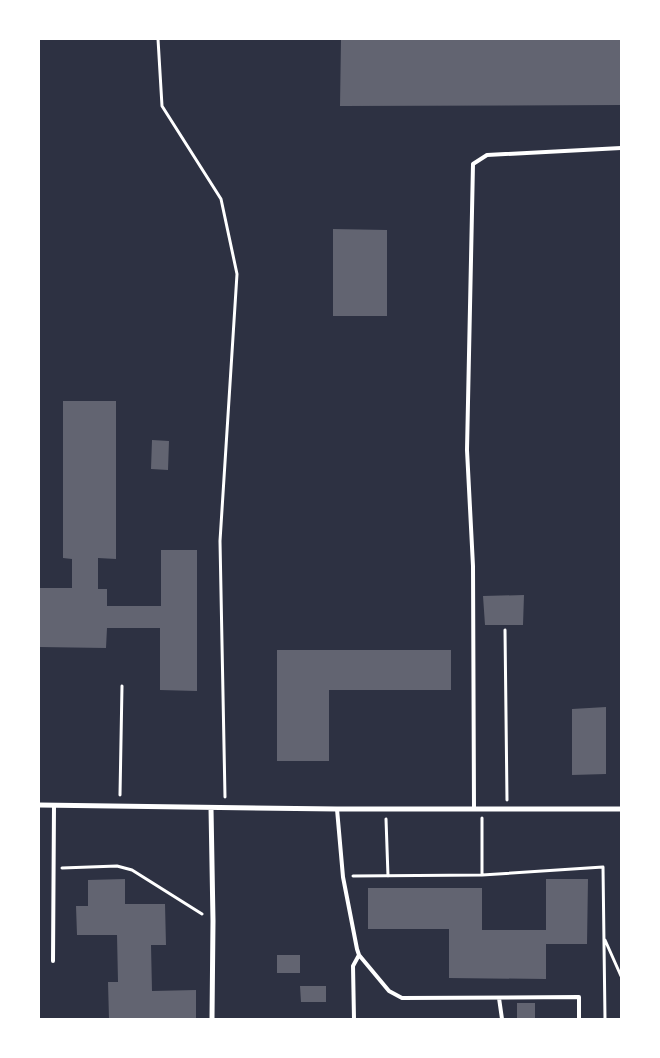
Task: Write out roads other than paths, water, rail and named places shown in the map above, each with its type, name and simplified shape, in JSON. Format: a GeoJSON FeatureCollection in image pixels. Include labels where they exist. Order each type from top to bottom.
{"type":"FeatureCollection","features":[{"type":"Feature","properties":{"kind":"street"},"geometry":{"type":"LineString","coordinates":[[39,805],[337,809],[621,809]]}},
{"type":"Feature","properties":{"kind":"street"},"geometry":{"type":"LineString","coordinates":[[211,808],[212,1019]]}},
{"type":"Feature","properties":{"kind":"lane"},"geometry":{"type":"LineString","coordinates":[[474,809],[473,566],[466,450],[473,164],[487,155],[621,148]]}},
{"type":"Feature","properties":{"kind":"lane"},"geometry":{"type":"LineString","coordinates":[[53,961],[54,805]]}},
{"type":"Feature","properties":{"kind":"lane"},"geometry":{"type":"LineString","coordinates":[[337,809],[343,876],[359,955],[389,991],[402,998],[579,997],[579,1019]]}},
{"type":"Feature","properties":{"kind":"lane"},"geometry":{"type":"LineString","coordinates":[[354,1019],[353,966],[359,955]]}},
{"type":"Feature","properties":{"kind":"lane"},"geometry":{"type":"LineString","coordinates":[[499,998],[502,1019]]}}]}
